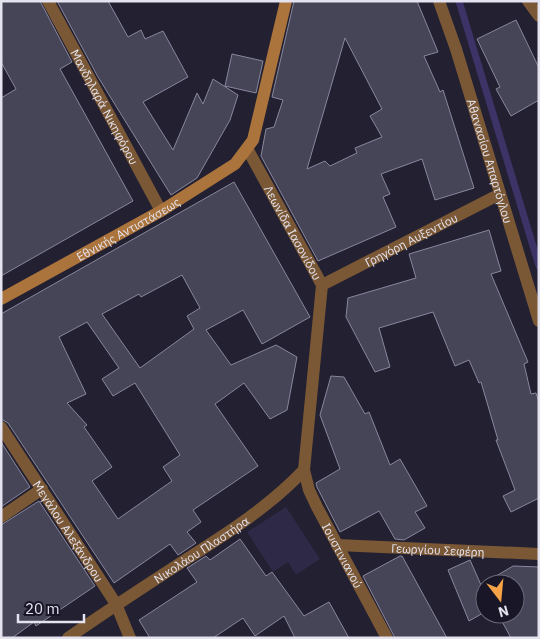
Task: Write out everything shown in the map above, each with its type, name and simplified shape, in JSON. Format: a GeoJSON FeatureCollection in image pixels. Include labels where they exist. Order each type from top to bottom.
{"type":"FeatureCollection","features":[{"type":"Feature","properties":{"kind":"main road"},"geometry":{"type":"LineString","coordinates":[[248,150],[256,129],[286,1]]}},
{"type":"Feature","properties":{"kind":"main road","name":"Εθνικής Αντιστάσεως"},"geometry":{"type":"LineString","coordinates":[[1,299],[161,211],[235,164],[248,150]]}},
{"type":"Feature","properties":{"kind":"street","name":"Μανδηλαρά Νικηφόρου"},"geometry":{"type":"LineString","coordinates":[[48,1],[161,211]]}},
{"type":"Feature","properties":{"kind":"street","name":"Αθανασίου Απαρτόγλου"},"geometry":{"type":"LineString","coordinates":[[439,1],[456,49],[539,321]]}},
{"type":"Feature","properties":{"kind":"street"},"geometry":{"type":"LineString","coordinates":[[528,1],[539,16]]}},
{"type":"Feature","properties":{"kind":"street","name":"Λεωνίδα Ιασονίδου"},"geometry":{"type":"LineString","coordinates":[[248,150],[322,285],[304,470]]}},
{"type":"Feature","properties":{"kind":"street","name":"Γρηγόρη Αυξεντίου"},"geometry":{"type":"LineString","coordinates":[[322,285],[500,194]]}},
{"type":"Feature","properties":{"kind":"street","name":"Μεγάλου Αλεξάνδρου"},"geometry":{"type":"LineString","coordinates":[[1,427],[116,604],[130,638]]}},
{"type":"Feature","properties":{"kind":"street","name":"Ιουστινιανού"},"geometry":{"type":"LineString","coordinates":[[304,470],[309,490],[387,638]]}},
{"type":"Feature","properties":{"kind":"street","name":"Νικολάου Πλαστήρα"},"geometry":{"type":"LineString","coordinates":[[68,638],[116,604],[253,516],[285,490],[304,470]]}},
{"type":"Feature","properties":{"kind":"street"},"geometry":{"type":"LineString","coordinates":[[1,517],[42,489]]}},
{"type":"Feature","properties":{"kind":"street","name":"Γεωργίου Σεφέρη"},"geometry":{"type":"LineString","coordinates":[[337,545],[539,554]]}},
{"type":"Feature","properties":{"kind":"shaded area"},"geometry":{"type":"Polygon","coordinates":[[[286,507],[320,559],[296,575],[288,562],[273,572],[247,532],[286,507]]]}},
{"type":"Feature","properties":{"kind":"building"},"geometry":{"type":"Polygon","coordinates":[[[1,1],[40,1],[72,62],[60,69],[133,201],[1,276],[1,98],[16,89],[1,62],[1,1]]]}},
{"type":"Feature","properties":{"kind":"building"},"geometry":{"type":"Polygon","coordinates":[[[57,1],[108,1],[128,37],[141,30],[145,39],[163,31],[188,77],[143,102],[173,150],[197,93],[203,104],[213,79],[238,95],[230,120],[197,178],[171,195],[98,77],[57,1]]]}},
{"type":"Feature","properties":{"kind":"building"},"geometry":{"type":"Polygon","coordinates":[[[294,1],[417,1],[438,52],[424,56],[440,92],[443,90],[474,188],[435,200],[422,159],[381,174],[390,194],[383,197],[396,227],[318,261],[261,156],[266,129],[274,127],[283,100],[272,97],[294,1]],[[345,38],[307,169],[325,161],[330,166],[357,153],[355,148],[382,137],[370,116],[382,109],[345,38]]]}},
{"type":"Feature","properties":{"kind":"building"},"geometry":{"type":"Polygon","coordinates":[[[516,20],[539,68],[539,100],[511,116],[496,89],[500,87],[477,39],[516,20]]]}},
{"type":"Feature","properties":{"kind":"building"},"geometry":{"type":"Polygon","coordinates":[[[232,54],[263,61],[256,93],[225,86],[232,54]]]}},
{"type":"Feature","properties":{"kind":"building"},"geometry":{"type":"Polygon","coordinates":[[[234,182],[310,317],[262,344],[243,310],[206,330],[231,365],[276,345],[297,357],[287,410],[270,419],[244,383],[215,404],[258,466],[193,510],[201,522],[187,532],[196,543],[178,555],[170,544],[114,583],[8,423],[1,419],[1,314],[234,182]],[[182,275],[141,297],[139,294],[102,314],[140,368],[194,329],[187,316],[200,308],[182,275]],[[87,322],[59,337],[86,394],[67,403],[87,425],[84,427],[112,467],[92,481],[118,519],[172,481],[163,467],[180,455],[135,383],[113,396],[102,379],[119,368],[87,322]]]}},
{"type":"Feature","properties":{"kind":"building"},"geometry":{"type":"Polygon","coordinates":[[[489,230],[501,271],[491,274],[528,362],[524,364],[531,394],[536,393],[539,402],[539,498],[511,512],[503,496],[515,490],[496,440],[498,440],[481,382],[479,383],[469,360],[455,366],[433,312],[379,328],[390,367],[375,372],[346,317],[348,298],[416,278],[409,254],[489,230]]]}},
{"type":"Feature","properties":{"kind":"building"},"geometry":{"type":"Polygon","coordinates":[[[331,376],[344,377],[365,414],[369,412],[390,465],[400,459],[427,506],[415,512],[425,528],[404,540],[395,539],[379,511],[340,532],[317,487],[316,483],[340,469],[320,415],[331,376]]]}},
{"type":"Feature","properties":{"kind":"building"},"geometry":{"type":"Polygon","coordinates":[[[1,442],[30,487],[1,507],[1,442]]]}},
{"type":"Feature","properties":{"kind":"building"},"geometry":{"type":"Polygon","coordinates":[[[39,501],[95,586],[36,626],[34,622],[12,638],[1,638],[1,525],[39,501]]]}},
{"type":"Feature","properties":{"kind":"building"},"geometry":{"type":"Polygon","coordinates":[[[240,539],[266,576],[272,572],[304,616],[329,602],[349,638],[295,638],[284,616],[255,636],[243,618],[213,638],[150,638],[139,620],[197,582],[187,568],[206,556],[210,560],[240,539]]]}},
{"type":"Feature","properties":{"kind":"building"},"geometry":{"type":"Polygon","coordinates":[[[402,556],[447,638],[395,638],[363,576],[402,556]]]}},
{"type":"Feature","properties":{"kind":"building"},"geometry":{"type":"Polygon","coordinates":[[[470,560],[476,574],[475,618],[469,621],[448,570],[470,560]]]}},
{"type":"Feature","properties":{"kind":"building"},"geometry":{"type":"Polygon","coordinates":[[[513,566],[539,567],[539,638],[511,638],[503,624],[525,624],[525,574],[500,574],[513,566]]]}},
{"type":"Feature","properties":{"kind":"waterway"},"geometry":{"type":"LineString","coordinates":[[459,1],[539,266]]}}]}
